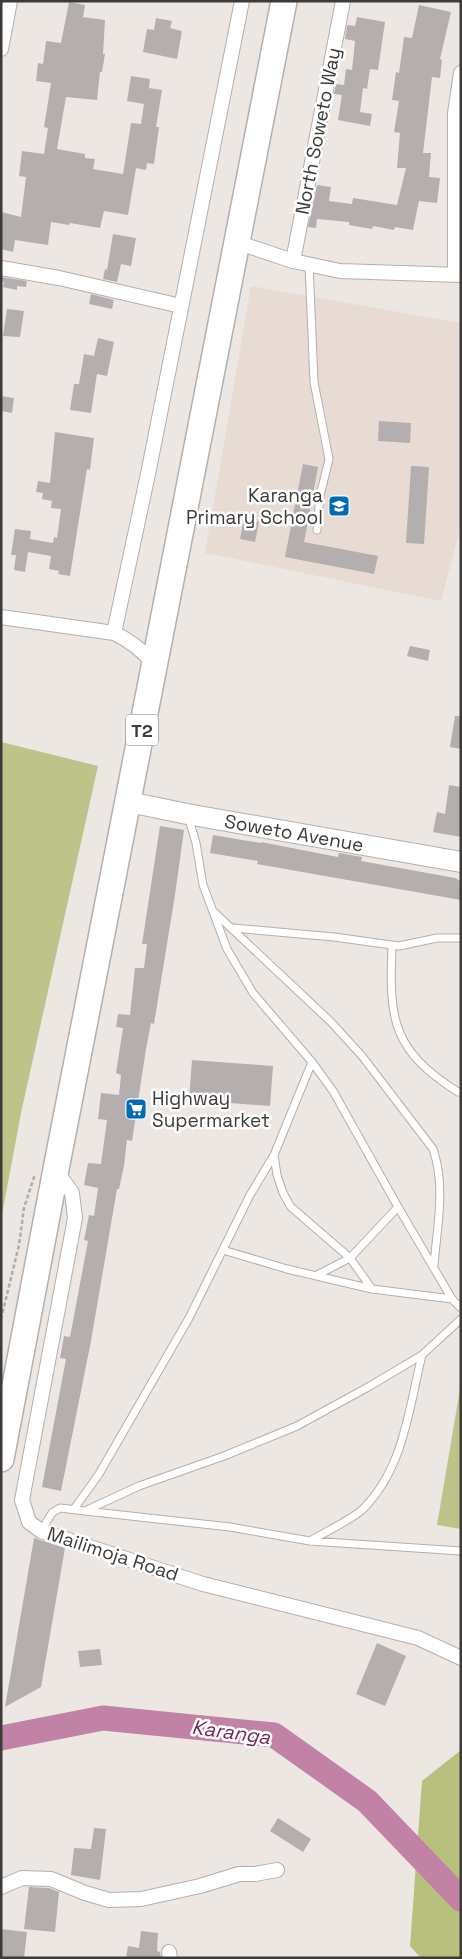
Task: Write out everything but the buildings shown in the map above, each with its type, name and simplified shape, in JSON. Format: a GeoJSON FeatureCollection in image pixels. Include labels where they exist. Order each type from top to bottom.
{"type":"FeatureCollection","features":[{"type":"Feature","properties":{"kind":"highway","name":"T2"},"geometry":{"type":"LineString","coordinates":[[1,1459],[284,1]]}},
{"type":"Feature","properties":{"kind":"street"},"geometry":{"type":"LineString","coordinates":[[1,50],[10,1]]}},
{"type":"Feature","properties":{"kind":"street"},"geometry":{"type":"LineString","coordinates":[[114,633],[148,474],[242,1]]}},
{"type":"Feature","properties":{"kind":"street","name":"North Soweto Way"},"geometry":{"type":"LineString","coordinates":[[293,261],[343,1]]}},
{"type":"Feature","properties":{"kind":"street"},"geometry":{"type":"LineString","coordinates":[[236,242],[293,261],[340,271],[384,274],[458,275],[457,160],[461,73]]}},
{"type":"Feature","properties":{"kind":"street"},"geometry":{"type":"LineString","coordinates":[[1,268],[59,278],[181,306]]}},
{"type":"Feature","properties":{"kind":"street"},"geometry":{"type":"LineString","coordinates":[[1,617],[114,633],[129,640],[154,664]]}},
{"type":"Feature","properties":{"kind":"street","name":"Soweto Avenue"},"geometry":{"type":"LineString","coordinates":[[129,802],[461,862]]}},
{"type":"Feature","properties":{"kind":"street","name":"Mailimoja Road"},"geometry":{"type":"LineString","coordinates":[[56,1170],[72,1193],[75,1218],[22,1500],[29,1522],[41,1531],[203,1584],[418,1638],[461,1658]]}},
{"type":"Feature","properties":{"kind":"street"},"geometry":{"type":"LineString","coordinates":[[1,1887],[22,1878],[51,1879],[85,1893],[109,1900],[141,1899],[200,1886],[240,1874],[255,1874],[277,1870]]}},
{"type":"Feature","properties":{"kind":"lane"},"geometry":{"type":"LineString","coordinates":[[309,265],[314,382],[329,459],[320,496],[317,530]]}},
{"type":"Feature","properties":{"kind":"lane"},"geometry":{"type":"LineString","coordinates":[[187,814],[196,843],[203,886],[227,949],[244,979],[271,1015],[312,1062],[333,1091],[398,1207],[452,1298],[461,1308]]}},
{"type":"Feature","properties":{"kind":"lane"},"geometry":{"type":"LineString","coordinates":[[214,912],[331,1022],[362,1056],[433,1149],[439,1165],[441,1185],[434,1266]]}},
{"type":"Feature","properties":{"kind":"lane"},"geometry":{"type":"LineString","coordinates":[[232,928],[334,937],[392,946],[406,946],[438,938],[461,938]]}},
{"type":"Feature","properties":{"kind":"lane"},"geometry":{"type":"LineString","coordinates":[[392,946],[391,994],[401,1037],[421,1064],[435,1077],[458,1092]]}},
{"type":"Feature","properties":{"kind":"lane"},"geometry":{"type":"LineString","coordinates":[[74,1508],[99,1474],[189,1318],[250,1195],[274,1154],[312,1062]]}},
{"type":"Feature","properties":{"kind":"lane"},"geometry":{"type":"LineString","coordinates":[[274,1154],[277,1175],[283,1193],[291,1208],[350,1258],[372,1290]]}},
{"type":"Feature","properties":{"kind":"lane"},"geometry":{"type":"LineString","coordinates":[[317,1275],[350,1258],[398,1207]]}},
{"type":"Feature","properties":{"kind":"lane"},"geometry":{"type":"LineString","coordinates":[[223,1250],[372,1290],[452,1298]]}},
{"type":"Feature","properties":{"kind":"lane"},"geometry":{"type":"LineString","coordinates":[[85,1511],[139,1486],[224,1456],[297,1426],[422,1355],[461,1319]]}},
{"type":"Feature","properties":{"kind":"lane"},"geometry":{"type":"LineString","coordinates":[[310,1541],[362,1510],[392,1466],[406,1431],[422,1355]]}},
{"type":"Feature","properties":{"kind":"lane"},"geometry":{"type":"LineString","coordinates":[[41,1531],[52,1513],[60,1508],[74,1508],[85,1511],[230,1527],[310,1541],[461,1551]]}},
{"type":"Feature","properties":{"kind":"shaded area","name":"Karanga Primary School"},"geometry":{"type":"Polygon","coordinates":[[[251,286],[461,323],[461,526],[441,601],[205,553],[251,286]]]}},
{"type":"Feature","properties":{"kind":"green space"},"geometry":{"type":"Polygon","coordinates":[[[1,742],[98,766],[21,1113],[1,1220],[1,742]]]}},
{"type":"Feature","properties":{"kind":"green space"},"geometry":{"type":"Polygon","coordinates":[[[461,1383],[461,1529],[437,1525],[461,1383]]]}},
{"type":"Feature","properties":{"kind":"green space"},"geometry":{"type":"Polygon","coordinates":[[[461,1750],[461,1958],[421,1958],[410,1946],[422,1781],[461,1750]]]}},
{"type":"Feature","properties":{"kind":"waterway","name":"Karanga"},"geometry":{"type":"LineString","coordinates":[[1,1738],[103,1718],[274,1735],[367,1801],[461,1899]]}},
{"type":"Feature","properties":{"kind":"place","name":"Karanga Primary School"},"geometry":{"type":"Point","coordinates":[339,506]}},
{"type":"Feature","properties":{"kind":"place","name":"Highway Supermarket"},"geometry":{"type":"Point","coordinates":[136,1109]}}]}
